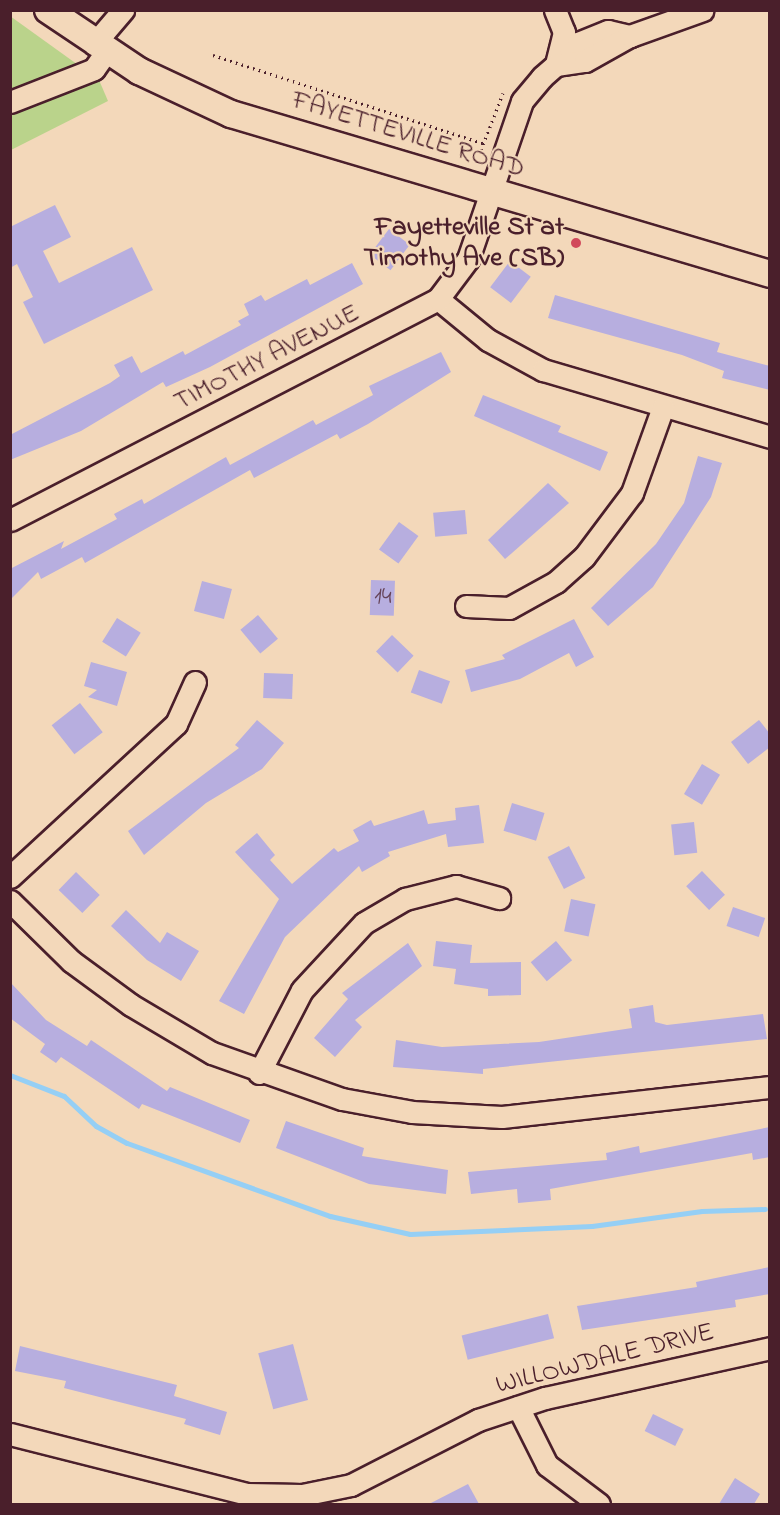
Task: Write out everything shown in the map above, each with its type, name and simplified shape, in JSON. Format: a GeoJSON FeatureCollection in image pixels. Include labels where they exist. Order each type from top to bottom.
{"type":"FeatureCollection","features":[{"type":"Feature","properties":{"kind":"main road","name":"FAYETTEVILLE ROAD"},"geometry":{"type":"LineString","coordinates":[[48,10],[100,48],[231,114],[770,274]]}},
{"type":"Feature","properties":{"kind":"street"},"geometry":{"type":"LineString","coordinates":[[10,102],[94,69],[100,48],[123,10]]}},
{"type":"Feature","properties":{"kind":"street"},"geometry":{"type":"LineString","coordinates":[[555,10],[564,32],[561,63]]}},
{"type":"Feature","properties":{"kind":"street"},"geometry":{"type":"LineString","coordinates":[[651,19],[683,22],[703,10]]}},
{"type":"Feature","properties":{"kind":"street","name":"TIMOTHY AVENUE"},"geometry":{"type":"LineString","coordinates":[[10,520],[438,299],[468,259],[522,101],[578,43],[608,32],[630,36],[651,19]]}},
{"type":"Feature","properties":{"kind":"street"},"geometry":{"type":"LineString","coordinates":[[438,299],[488,340],[524,362],[663,407],[770,437]]}},
{"type":"Feature","properties":{"kind":"street"},"geometry":{"type":"LineString","coordinates":[[466,606],[509,609],[556,582],[584,557],[632,493],[663,407]]}},
{"type":"Feature","properties":{"kind":"street"},"geometry":{"type":"LineString","coordinates":[[10,877],[176,724],[195,682]]}},
{"type":"Feature","properties":{"kind":"street"},"geometry":{"type":"LineString","coordinates":[[259,1073],[302,990],[364,923],[405,899],[456,886],[499,898]]}},
{"type":"Feature","properties":{"kind":"street"},"geometry":{"type":"LineString","coordinates":[[10,901],[109,991],[212,1053],[259,1073],[342,1099],[465,1118],[567,1114],[770,1087]]}},
{"type":"Feature","properties":{"kind":"street","name":"WILLOWDALE DRIVE"},"geometry":{"type":"LineString","coordinates":[[10,1434],[248,1494],[294,1496],[351,1485],[442,1437],[518,1407],[770,1348]]}},
{"type":"Feature","properties":{"kind":"street"},"geometry":{"type":"LineString","coordinates":[[518,1407],[547,1465],[598,1504]]}},
{"type":"Feature","properties":{"kind":"path"},"geometry":{"type":"LineString","coordinates":[[213,55],[483,142]]}},
{"type":"Feature","properties":{"kind":"green space"},"geometry":{"type":"Polygon","coordinates":[[[10,16],[99,80],[108,101],[11,150],[10,16]]]}},
{"type":"Feature","properties":{"kind":"building"},"geometry":{"type":"Polygon","coordinates":[[[55,205],[71,237],[43,251],[59,283],[132,247],[153,290],[44,344],[23,302],[33,297],[17,264],[10,268],[10,227],[55,205]]]}},
{"type":"Feature","properties":{"kind":"building"},"geometry":{"type":"Polygon","coordinates":[[[389,229],[410,245],[391,270],[370,255],[389,229]]]}},
{"type":"Feature","properties":{"kind":"building"},"geometry":{"type":"Polygon","coordinates":[[[510,261],[531,277],[511,303],[490,287],[510,261]]]}},
{"type":"Feature","properties":{"kind":"building"},"geometry":{"type":"Polygon","coordinates":[[[352,263],[363,284],[210,367],[166,387],[163,382],[81,431],[10,460],[10,435],[110,383],[120,376],[114,365],[132,356],[141,373],[183,351],[185,355],[241,325],[238,321],[249,315],[244,304],[261,295],[265,301],[307,279],[310,285],[352,263]]]}},
{"type":"Feature","properties":{"kind":"building"},"geometry":{"type":"Polygon","coordinates":[[[555,295],[720,343],[717,352],[770,366],[770,390],[722,378],[724,371],[682,355],[548,318],[555,295]]]}},
{"type":"Feature","properties":{"kind":"building"},"geometry":{"type":"Polygon","coordinates":[[[441,352],[451,372],[368,424],[340,439],[337,434],[254,478],[250,470],[85,563],[82,557],[41,579],[38,572],[10,600],[10,569],[64,541],[61,549],[117,519],[114,514],[142,499],[144,504],[226,457],[230,465],[313,420],[316,425],[373,395],[369,386],[441,352]]]}},
{"type":"Feature","properties":{"kind":"building"},"geometry":{"type":"Polygon","coordinates":[[[483,395],[561,426],[558,432],[608,452],[600,471],[474,416],[483,395]]]}},
{"type":"Feature","properties":{"kind":"building"},"geometry":{"type":"Polygon","coordinates":[[[698,456],[722,463],[711,497],[653,587],[608,626],[591,608],[656,544],[684,503],[698,456]]]}},
{"type":"Feature","properties":{"kind":"building"},"geometry":{"type":"Polygon","coordinates":[[[548,483],[569,503],[505,559],[488,540],[548,483]]]}},
{"type":"Feature","properties":{"kind":"building"},"geometry":{"type":"Polygon","coordinates":[[[465,510],[467,534],[435,537],[433,513],[465,510]]]}},
{"type":"Feature","properties":{"kind":"building"},"geometry":{"type":"Polygon","coordinates":[[[399,522],[418,536],[398,564],[379,550],[399,522]]]}},
{"type":"Feature","properties":{"kind":"building"},"geometry":{"type":"Polygon","coordinates":[[[371,580],[395,581],[394,616],[370,615],[371,580]]]}},
{"type":"Feature","properties":{"kind":"building"},"geometry":{"type":"Polygon","coordinates":[[[202,581],[232,589],[224,619],[194,611],[202,581]]]}},
{"type":"Feature","properties":{"kind":"building"},"geometry":{"type":"Polygon","coordinates":[[[258,615],[278,639],[260,654],[240,630],[258,615]]]}},
{"type":"Feature","properties":{"kind":"building"},"geometry":{"type":"Polygon","coordinates":[[[117,618],[141,633],[126,657],[102,642],[117,618]]]}},
{"type":"Feature","properties":{"kind":"building"},"geometry":{"type":"Polygon","coordinates":[[[574,619],[594,657],[576,667],[569,653],[520,679],[471,692],[465,670],[505,659],[502,655],[574,619]]]}},
{"type":"Feature","properties":{"kind":"building"},"geometry":{"type":"Polygon","coordinates":[[[392,635],[414,656],[398,672],[376,652],[392,635]]]}},
{"type":"Feature","properties":{"kind":"building"},"geometry":{"type":"Polygon","coordinates":[[[91,662],[127,672],[117,706],[88,697],[97,690],[84,686],[91,662]]]}},
{"type":"Feature","properties":{"kind":"building"},"geometry":{"type":"Polygon","coordinates":[[[419,670],[450,681],[442,704],[411,693],[419,670]]]}},
{"type":"Feature","properties":{"kind":"building"},"geometry":{"type":"Polygon","coordinates":[[[264,673],[293,674],[292,699],[263,698],[264,673]]]}},
{"type":"Feature","properties":{"kind":"building"},"geometry":{"type":"Polygon","coordinates":[[[80,703],[103,732],[74,754],[52,725],[80,703]]]}},
{"type":"Feature","properties":{"kind":"building"},"geometry":{"type":"Polygon","coordinates":[[[257,720],[284,743],[262,769],[206,803],[144,855],[128,831],[239,748],[235,745],[257,720]]]}},
{"type":"Feature","properties":{"kind":"building"},"geometry":{"type":"Polygon","coordinates":[[[759,720],[770,734],[770,747],[748,764],[731,742],[759,720]]]}},
{"type":"Feature","properties":{"kind":"building"},"geometry":{"type":"Polygon","coordinates":[[[702,764],[720,775],[702,805],[684,794],[702,764]]]}},
{"type":"Feature","properties":{"kind":"building"},"geometry":{"type":"Polygon","coordinates":[[[512,803],[545,813],[536,841],[504,831],[512,803]]]}},
{"type":"Feature","properties":{"kind":"building"},"geometry":{"type":"Polygon","coordinates":[[[479,805],[484,843],[448,847],[446,834],[388,852],[390,856],[362,872],[359,866],[285,937],[244,1014],[219,1001],[279,899],[235,852],[257,833],[275,855],[270,860],[292,884],[334,848],[338,852],[359,841],[353,830],[371,820],[374,826],[424,810],[428,824],[456,820],[455,808],[479,805]]]}},
{"type":"Feature","properties":{"kind":"building"},"geometry":{"type":"Polygon","coordinates":[[[694,822],[697,853],[674,855],[671,824],[694,822]]]}},
{"type":"Feature","properties":{"kind":"building"},"geometry":{"type":"Polygon","coordinates":[[[569,846],[585,878],[564,889],[548,857],[569,846]]]}},
{"type":"Feature","properties":{"kind":"building"},"geometry":{"type":"Polygon","coordinates":[[[702,871],[725,895],[709,910],[686,886],[702,871]]]}},
{"type":"Feature","properties":{"kind":"building"},"geometry":{"type":"Polygon","coordinates":[[[76,872],[100,895],[82,913],[59,890],[76,872]]]}},
{"type":"Feature","properties":{"kind":"building"},"geometry":{"type":"Polygon","coordinates":[[[571,899],[595,904],[589,936],[564,931],[571,899]]]}},
{"type":"Feature","properties":{"kind":"building"},"geometry":{"type":"Polygon","coordinates":[[[733,907],[765,918],[759,937],[726,926],[733,907]]]}},
{"type":"Feature","properties":{"kind":"building"},"geometry":{"type":"Polygon","coordinates":[[[126,910],[160,943],[167,932],[199,951],[181,981],[147,960],[111,926],[126,910]]]}},
{"type":"Feature","properties":{"kind":"building"},"geometry":{"type":"Polygon","coordinates":[[[436,941],[472,945],[470,963],[521,962],[521,995],[488,996],[488,989],[454,984],[456,969],[433,966],[436,941]]]}},
{"type":"Feature","properties":{"kind":"building"},"geometry":{"type":"Polygon","coordinates":[[[556,941],[572,960],[547,981],[531,962],[556,941]]]}},
{"type":"Feature","properties":{"kind":"building"},"geometry":{"type":"Polygon","coordinates":[[[408,943],[422,966],[355,1020],[362,1027],[335,1057],[314,1038],[348,999],[342,993],[408,943]]]}},
{"type":"Feature","properties":{"kind":"building"},"geometry":{"type":"Polygon","coordinates":[[[10,982],[46,1020],[87,1046],[91,1040],[167,1091],[170,1087],[250,1120],[240,1143],[142,1104],[139,1109],[61,1057],[56,1063],[40,1052],[45,1044],[10,1018],[10,982]]]}},
{"type":"Feature","properties":{"kind":"building"},"geometry":{"type":"Polygon","coordinates":[[[653,1005],[655,1022],[667,1025],[763,1014],[767,1039],[483,1069],[483,1074],[393,1067],[396,1040],[442,1047],[539,1042],[632,1028],[629,1009],[653,1005]]]}},
{"type":"Feature","properties":{"kind":"building"},"geometry":{"type":"Polygon","coordinates":[[[286,1121],[364,1148],[362,1156],[448,1170],[446,1194],[369,1184],[276,1148],[286,1121]]]}},
{"type":"Feature","properties":{"kind":"building"},"geometry":{"type":"Polygon","coordinates":[[[770,1127],[770,1157],[753,1160],[752,1153],[550,1189],[551,1200],[518,1203],[517,1189],[471,1194],[468,1172],[607,1160],[606,1153],[639,1146],[640,1153],[770,1127]]]}},
{"type":"Feature","properties":{"kind":"building"},"geometry":{"type":"Polygon","coordinates":[[[770,1267],[770,1294],[735,1300],[736,1307],[582,1330],[577,1306],[697,1287],[696,1282],[770,1267]]]}},
{"type":"Feature","properties":{"kind":"building"},"geometry":{"type":"Polygon","coordinates":[[[548,1314],[554,1338],[468,1360],[462,1336],[548,1314]]]}},
{"type":"Feature","properties":{"kind":"building"},"geometry":{"type":"Polygon","coordinates":[[[293,1344],[308,1400],[273,1409],[258,1353],[293,1344]]]}},
{"type":"Feature","properties":{"kind":"building"},"geometry":{"type":"Polygon","coordinates":[[[20,1346],[177,1385],[174,1396],[227,1412],[220,1435],[184,1424],[186,1419],[64,1388],[66,1381],[15,1371],[20,1346]]]}},
{"type":"Feature","properties":{"kind":"building"},"geometry":{"type":"Polygon","coordinates":[[[653,1414],[684,1429],[675,1446],[645,1431],[653,1414]]]}},
{"type":"Feature","properties":{"kind":"building"},"geometry":{"type":"Polygon","coordinates":[[[735,1478],[760,1494],[754,1504],[719,1504],[735,1478]]]}},
{"type":"Feature","properties":{"kind":"building"},"geometry":{"type":"Polygon","coordinates":[[[468,1484],[479,1504],[429,1504],[468,1484]]]}},
{"type":"Feature","properties":{"kind":"waterway"},"geometry":{"type":"LineString","coordinates":[[10,1075],[64,1096],[96,1126],[127,1143],[330,1216],[410,1234],[592,1226],[702,1211],[765,1209]]}},
{"type":"Feature","properties":{"kind":"place","name":"Fayetteville St at Timothy Ave (SB)"},"geometry":{"type":"Point","coordinates":[576,243]}}]}
